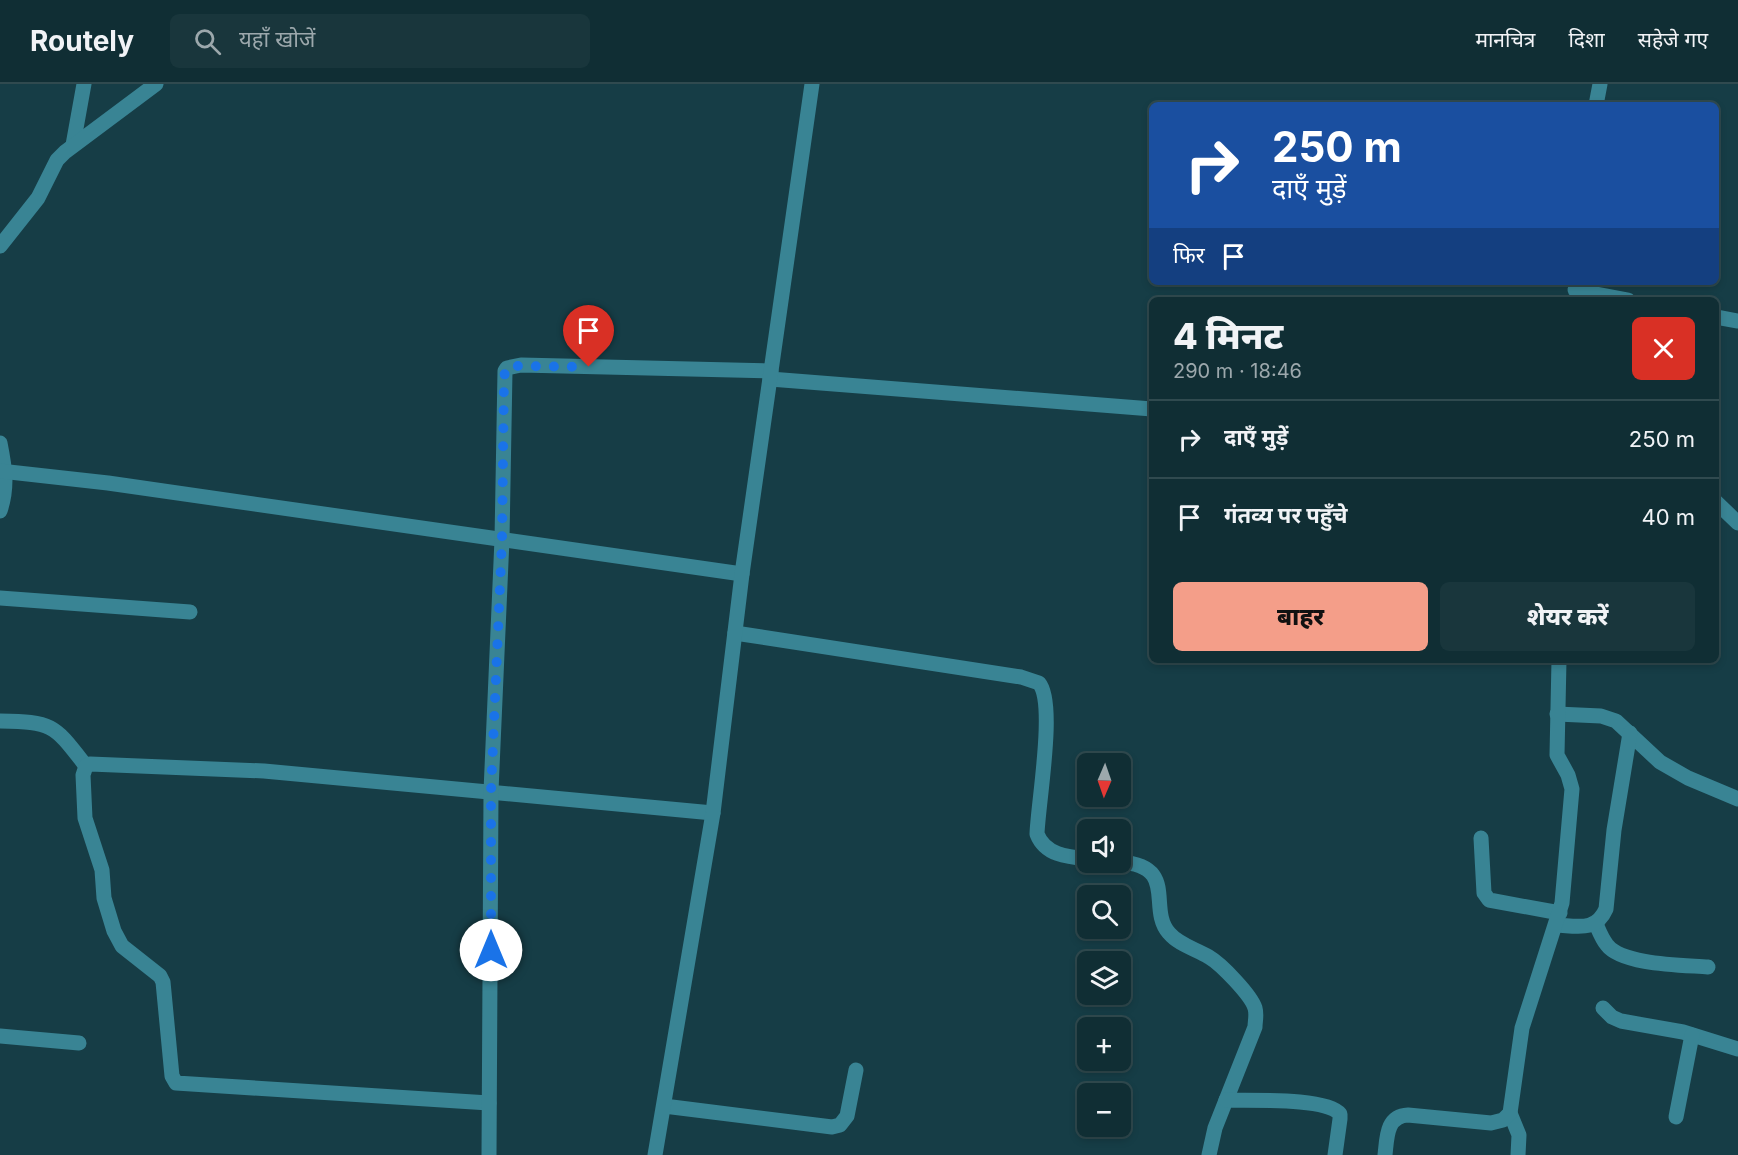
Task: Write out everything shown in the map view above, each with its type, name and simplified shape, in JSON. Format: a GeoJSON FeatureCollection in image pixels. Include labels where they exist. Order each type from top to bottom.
{"type":"FeatureCollection","features":[{"type":"Feature","properties":{"kind":"street"},"geometry":{"type":"LineString","coordinates":[[73,145],[84,84]]}},
{"type":"Feature","properties":{"kind":"street"},"geometry":{"type":"LineString","coordinates":[[2,235],[38,198],[57,160],[73,145],[94,132],[156,84]]}},
{"type":"Feature","properties":{"kind":"street"},"geometry":{"type":"LineString","coordinates":[[655,1155],[713,813],[742,574],[812,84]]}},
{"type":"Feature","properties":{"kind":"street"},"geometry":{"type":"LineString","coordinates":[[1597,102],[1600,84]]}},
{"type":"Feature","properties":{"kind":"street"},"geometry":{"type":"LineString","coordinates":[[1575,291],[1610,297]]}},
{"type":"Feature","properties":{"kind":"street"},"geometry":{"type":"LineString","coordinates":[[1719,318],[1738,321]]}},
{"type":"Feature","properties":{"kind":"street"},"geometry":{"type":"LineString","coordinates":[[489,1155],[491,791],[502,540],[503,387],[507,368],[521,365],[771,375],[1149,409]]}},
{"type":"Feature","properties":{"kind":"street"},"geometry":{"type":"LineString","coordinates":[[0,443],[6,490],[0,511]]}},
{"type":"Feature","properties":{"kind":"street"},"geometry":{"type":"LineString","coordinates":[[3,471],[108,483],[742,574]]}},
{"type":"Feature","properties":{"kind":"street"},"geometry":{"type":"LineString","coordinates":[[1719,505],[1738,523]]}},
{"type":"Feature","properties":{"kind":"street"},"geometry":{"type":"LineString","coordinates":[[0,598],[190,612]]}},
{"type":"Feature","properties":{"kind":"street"},"geometry":{"type":"LineString","coordinates":[[735,633],[1021,677],[1039,683],[1046,696],[1045,748],[1036,834],[1040,842],[1056,854],[1077,857]]}},
{"type":"Feature","properties":{"kind":"street"},"geometry":{"type":"LineString","coordinates":[[1518,1155],[1519,1136],[1510,1113],[1522,1028],[1558,919],[1572,789],[1568,774],[1557,754],[1559,663]]}},
{"type":"Feature","properties":{"kind":"street"},"geometry":{"type":"LineString","coordinates":[[1557,714],[1607,717],[1616,721],[1649,753],[1676,772],[1738,799]]}},
{"type":"Feature","properties":{"kind":"street"},"geometry":{"type":"LineString","coordinates":[[0,721],[41,723],[55,729],[86,766]]}},
{"type":"Feature","properties":{"kind":"street"},"geometry":{"type":"LineString","coordinates":[[1481,838],[1484,893],[1489,900],[1588,926],[1596,924],[1602,919],[1606,909],[1614,830],[1630,733]]}},
{"type":"Feature","properties":{"kind":"street"},"geometry":{"type":"LineString","coordinates":[[86,766],[90,764],[264,771],[713,813]]}},
{"type":"Feature","properties":{"kind":"street"},"geometry":{"type":"LineString","coordinates":[[86,766],[83,775],[85,818],[102,870],[105,903],[114,931],[123,946],[160,976],[163,982],[172,1070],[176,1083],[489,1103]]}},
{"type":"Feature","properties":{"kind":"street"},"geometry":{"type":"LineString","coordinates":[[1131,864],[1141,866],[1156,879],[1163,924],[1171,936],[1215,962],[1252,1001],[1256,1017],[1255,1027],[1215,1128],[1209,1155]]}},
{"type":"Feature","properties":{"kind":"street"},"geometry":{"type":"LineString","coordinates":[[1596,924],[1607,946],[1617,953],[1647,961],[1708,967]]}},
{"type":"Feature","properties":{"kind":"street"},"geometry":{"type":"LineString","coordinates":[[1603,1008],[1612,1017],[1621,1021],[1692,1035],[1738,1049]]}},
{"type":"Feature","properties":{"kind":"street"},"geometry":{"type":"LineString","coordinates":[[1676,1117],[1692,1035]]}},
{"type":"Feature","properties":{"kind":"street"},"geometry":{"type":"LineString","coordinates":[[0,1036],[79,1043]]}},
{"type":"Feature","properties":{"kind":"street"},"geometry":{"type":"LineString","coordinates":[[664,1106],[832,1127],[840,1125],[847,1116],[856,1070]]}},
{"type":"Feature","properties":{"kind":"street"},"geometry":{"type":"LineString","coordinates":[[1226,1100],[1330,1107],[1340,1114],[1335,1155]]}},
{"type":"Feature","properties":{"kind":"street"},"geometry":{"type":"LineString","coordinates":[[1385,1155],[1388,1134],[1393,1119],[1397,1116],[1408,1114],[1491,1123],[1503,1120],[1510,1113]]}},
{"type":"Feature","properties":{"kind":"route"},"geometry":{"type":"LineString","coordinates":[[491,950],[491,791],[502,540],[504,376],[507,368],[521,365],[589,367]]}}]}
